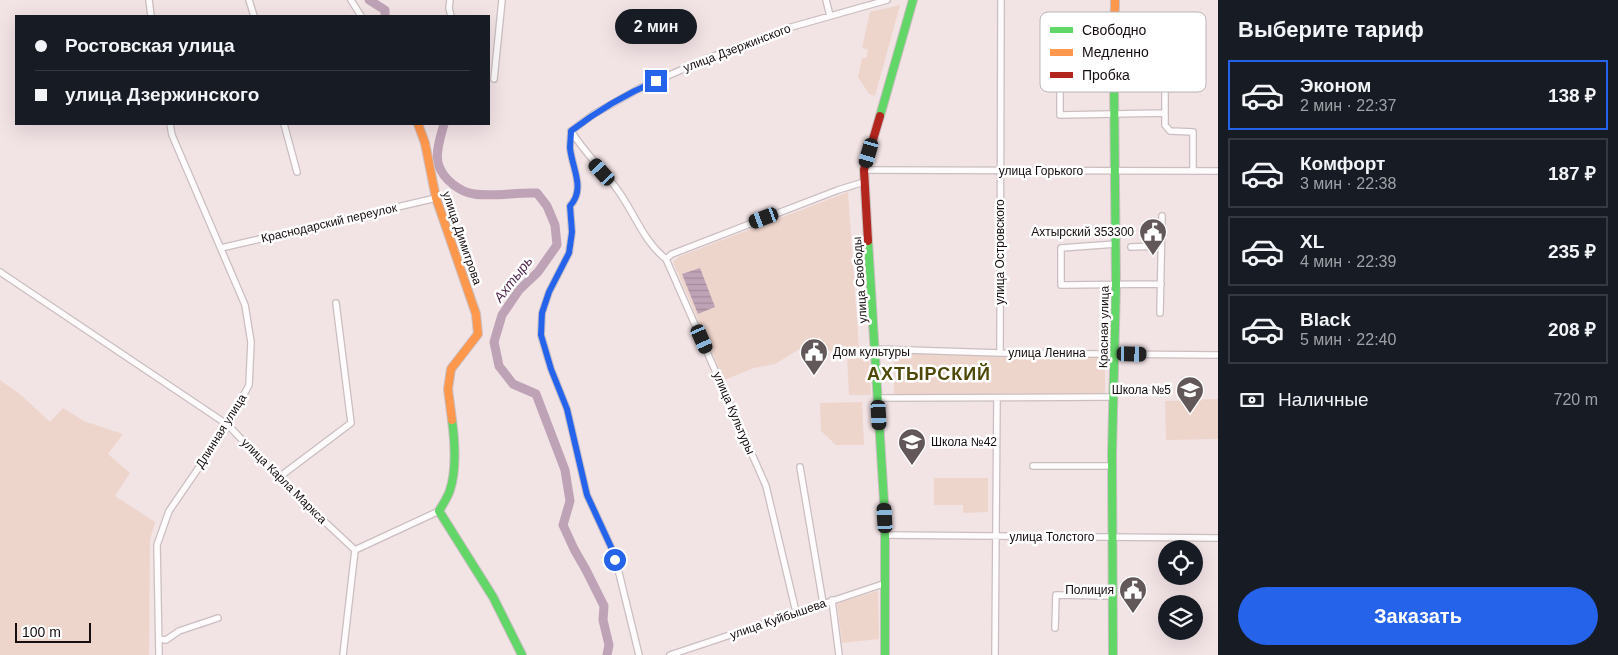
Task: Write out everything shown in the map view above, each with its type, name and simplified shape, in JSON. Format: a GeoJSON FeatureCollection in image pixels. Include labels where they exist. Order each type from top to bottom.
{"type":"FeatureCollection","features":[{"type":"Feature","properties":{"kind":"street"},"geometry":{"type":"LineString","coordinates":[[149,0],[151,15]]}},
{"type":"Feature","properties":{"kind":"street"},"geometry":{"type":"LineString","coordinates":[[249,0],[254,15]]}},
{"type":"Feature","properties":{"kind":"street"},"geometry":{"type":"LineString","coordinates":[[351,0],[360,15]]}},
{"type":"Feature","properties":{"kind":"street"},"geometry":{"type":"LineString","coordinates":[[450,0],[451,15]]}},
{"type":"Feature","properties":{"kind":"street"},"geometry":{"type":"LineString","coordinates":[[491,77],[502,0]]}},
{"type":"Feature","properties":{"kind":"street"},"geometry":{"type":"LineString","coordinates":[[826,0],[830,16]]}},
{"type":"Feature","properties":{"kind":"street","name":"улица Дзержинского"},"geometry":{"type":"LineString","coordinates":[[571,131],[594,114],[640,88],[715,55],[788,28],[887,0]]}},
{"type":"Feature","properties":{"kind":"street","name":"улица Свободы"},"geometry":{"type":"LineString","coordinates":[[885,655],[885,535],[876,349],[864,170],[913,0]]}},
{"type":"Feature","properties":{"kind":"street","name":"улица Островского"},"geometry":{"type":"LineString","coordinates":[[1000,353],[1002,0]]}},
{"type":"Feature","properties":{"kind":"street"},"geometry":{"type":"LineString","coordinates":[[1060,92],[1060,115],[1165,114]]}},
{"type":"Feature","properties":{"kind":"street","name":"Красная улица"},"geometry":{"type":"LineString","coordinates":[[1112,655],[1113,397],[1116,284],[1114,92]]}},
{"type":"Feature","properties":{"kind":"street"},"geometry":{"type":"LineString","coordinates":[[1165,92],[1166,125],[1170,131],[1193,132],[1193,171]]}},
{"type":"Feature","properties":{"kind":"street","name":"Длинная улица"},"geometry":{"type":"LineString","coordinates":[[159,655],[157,545],[169,511],[228,425],[249,385],[251,342],[245,305],[172,135],[170,125]]}},
{"type":"Feature","properties":{"kind":"street"},"geometry":{"type":"LineString","coordinates":[[284,125],[297,172]]}},
{"type":"Feature","properties":{"kind":"street","name":"улица Димитрова"},"geometry":{"type":"LineString","coordinates":[[418,125],[425,143],[436,198],[476,314],[478,334],[451,369],[448,389],[454,437],[454,466],[450,491],[439,511]]}},
{"type":"Feature","properties":{"kind":"street"},"geometry":{"type":"LineString","coordinates":[[571,131],[570,148],[578,186],[576,200],[570,206],[572,232],[569,253],[549,292],[542,313],[541,335],[551,369],[567,409],[587,495],[611,547],[619,572],[638,655]]}},
{"type":"Feature","properties":{"kind":"street","name":"улица Культуры"},"geometry":{"type":"LineString","coordinates":[[571,131],[584,150],[618,190],[647,239],[666,259],[766,486],[796,612]]}},
{"type":"Feature","properties":{"kind":"street","name":"улица Горького"},"geometry":{"type":"LineString","coordinates":[[864,170],[1218,171]]}},
{"type":"Feature","properties":{"kind":"street"},"geometry":{"type":"LineString","coordinates":[[666,259],[672,254],[838,190],[864,182]]}},
{"type":"Feature","properties":{"kind":"street","name":"Краснодарский переулок"},"geometry":{"type":"LineString","coordinates":[[221,248],[436,198]]}},
{"type":"Feature","properties":{"kind":"street"},"geometry":{"type":"LineString","coordinates":[[1160,313],[1162,216]]}},
{"type":"Feature","properties":{"kind":"street"},"geometry":{"type":"LineString","coordinates":[[1116,244],[1061,248],[1061,285],[1161,284]]}},
{"type":"Feature","properties":{"kind":"street"},"geometry":{"type":"LineString","coordinates":[[1131,247],[1161,246]]}},
{"type":"Feature","properties":{"kind":"street","name":"улица Карла Маркса"},"geometry":{"type":"LineString","coordinates":[[0,272],[228,425],[278,478],[354,550]]}},
{"type":"Feature","properties":{"kind":"street"},"geometry":{"type":"LineString","coordinates":[[278,478],[351,423],[336,304]]}},
{"type":"Feature","properties":{"kind":"street","name":"улица Ленина"},"geometry":{"type":"LineString","coordinates":[[876,349],[1000,353],[1218,355]]}},
{"type":"Feature","properties":{"kind":"street"},"geometry":{"type":"LineString","coordinates":[[878,398],[1113,397]]}},
{"type":"Feature","properties":{"kind":"street"},"geometry":{"type":"LineString","coordinates":[[995,655],[997,398]]}},
{"type":"Feature","properties":{"kind":"street"},"geometry":{"type":"LineString","coordinates":[[1033,466],[1113,466]]}},
{"type":"Feature","properties":{"kind":"street"},"geometry":{"type":"LineString","coordinates":[[800,467],[823,603]]}},
{"type":"Feature","properties":{"kind":"street"},"geometry":{"type":"LineString","coordinates":[[343,655],[354,550],[439,511],[493,597],[522,655]]}},
{"type":"Feature","properties":{"kind":"street","name":"улица Толстого"},"geometry":{"type":"LineString","coordinates":[[885,535],[1218,538]]}},
{"type":"Feature","properties":{"kind":"street","name":"улица Куйбышева"},"geometry":{"type":"LineString","coordinates":[[670,655],[886,583]]}},
{"type":"Feature","properties":{"kind":"street"},"geometry":{"type":"LineString","coordinates":[[1056,628],[1056,595],[1113,596]]}},
{"type":"Feature","properties":{"kind":"street"},"geometry":{"type":"LineString","coordinates":[[832,600],[839,655]]}},
{"type":"Feature","properties":{"kind":"street"},"geometry":{"type":"LineString","coordinates":[[159,639],[166,640],[179,632],[218,618]]}},
{"type":"Feature","properties":{"kind":"shaded area"},"geometry":{"type":"Polygon","coordinates":[[[900,5],[875,96],[869,94],[858,77],[862,58],[866,58],[868,50],[862,48],[870,12],[900,5]]]}},
{"type":"Feature","properties":{"kind":"shaded area"},"geometry":{"type":"Polygon","coordinates":[[[848,192],[859,349],[806,352],[803,347],[775,364],[754,368],[724,380],[673,262],[678,257],[848,192]]]}},
{"type":"Feature","properties":{"kind":"shaded area"},"geometry":{"type":"Polygon","coordinates":[[[700,268],[715,307],[698,314],[682,274],[700,268]]]}},
{"type":"Feature","properties":{"kind":"shaded area"},"geometry":{"type":"Polygon","coordinates":[[[894,353],[1105,356],[1105,395],[894,395],[894,353]]]}},
{"type":"Feature","properties":{"kind":"shaded area"},"geometry":{"type":"Polygon","coordinates":[[[869,355],[871,395],[849,395],[847,356],[869,355]]]}},
{"type":"Feature","properties":{"kind":"shaded area"},"geometry":{"type":"Polygon","coordinates":[[[0,380],[21,395],[50,422],[63,408],[84,421],[123,434],[108,454],[130,473],[115,496],[155,522],[150,540],[149,655],[0,655],[0,380]]]}},
{"type":"Feature","properties":{"kind":"shaded area"},"geometry":{"type":"Polygon","coordinates":[[[1218,399],[1218,439],[1166,440],[1165,401],[1218,399]]]}},
{"type":"Feature","properties":{"kind":"shaded area"},"geometry":{"type":"Polygon","coordinates":[[[862,402],[864,445],[836,445],[821,431],[820,403],[862,402]]]}},
{"type":"Feature","properties":{"kind":"shaded area"},"geometry":{"type":"Polygon","coordinates":[[[934,478],[988,478],[988,512],[963,513],[963,505],[934,505],[934,478]]]}},
{"type":"Feature","properties":{"kind":"shaded area"},"geometry":{"type":"Polygon","coordinates":[[[878,591],[879,639],[842,643],[837,603],[878,591]]]}},
{"type":"Feature","properties":{"kind":"waterway","name":"Ахтырь"},"geometry":{"type":"LineString","coordinates":[[369,0],[385,10],[385,15]]}},
{"type":"Feature","properties":{"kind":"waterway","name":"Ахтырь"},"geometry":{"type":"LineString","coordinates":[[444,125],[437,156],[441,171],[453,184],[463,191],[474,194],[537,193],[547,206],[555,225],[557,245],[538,272],[519,290],[502,315],[494,342],[499,366],[513,384],[536,394],[565,470],[570,501],[563,525],[604,606],[603,620],[609,645],[607,655]]}},
{"type":"Feature","properties":{"kind":"traffic: fast"},"geometry":{"type":"LineString","coordinates":[[880,116],[913,0]]}},
{"type":"Feature","properties":{"kind":"traffic: fast"},"geometry":{"type":"LineString","coordinates":[[1113,655],[1112,454],[1116,284],[1114,92]]}},
{"type":"Feature","properties":{"kind":"traffic: fast"},"geometry":{"type":"LineString","coordinates":[[868,241],[885,518],[885,655]]}},
{"type":"Feature","properties":{"kind":"traffic: fast"},"geometry":{"type":"LineString","coordinates":[[452,420],[455,447],[454,473],[449,493],[439,511],[493,597],[522,655]]}},
{"type":"Feature","properties":{"kind":"traffic: slow"},"geometry":{"type":"LineString","coordinates":[[1115,0],[1115,12]]}},
{"type":"Feature","properties":{"kind":"traffic: slow"},"geometry":{"type":"LineString","coordinates":[[418,125],[425,143],[436,198],[476,314],[478,334],[451,369],[448,389],[452,420]]}},
{"type":"Feature","properties":{"kind":"traffic: jam"},"geometry":{"type":"LineString","coordinates":[[868,241],[864,170],[880,116]]}},
{"type":"Feature","properties":{"kind":"place","name":"Ахтырский 353300"},"geometry":{"type":"Point","coordinates":[1153,256]}},
{"type":"Feature","properties":{"kind":"place","name":"Дом культуры"},"geometry":{"type":"Point","coordinates":[814,376]}},
{"type":"Feature","properties":{"kind":"place","name":"Школа №5"},"geometry":{"type":"Point","coordinates":[1190,414]}},
{"type":"Feature","properties":{"kind":"place","name":"Школа №42"},"geometry":{"type":"Point","coordinates":[912,466]}},
{"type":"Feature","properties":{"kind":"place","name":"Полиция"},"geometry":{"type":"Point","coordinates":[1133,614]}},
{"type":"Feature","properties":{"kind":"district","name":"АХТЫРСКИЙ"},"geometry":{"type":"Point","coordinates":[929,374]}},
{"type":"Feature","properties":{"kind":"route"},"geometry":{"type":"LineString","coordinates":[[615,560],[587,495],[567,409],[551,369],[541,335],[542,313],[549,292],[569,253],[572,232],[570,206],[576,200],[578,186],[570,148],[571,131],[594,114],[656,81]]}}]}
